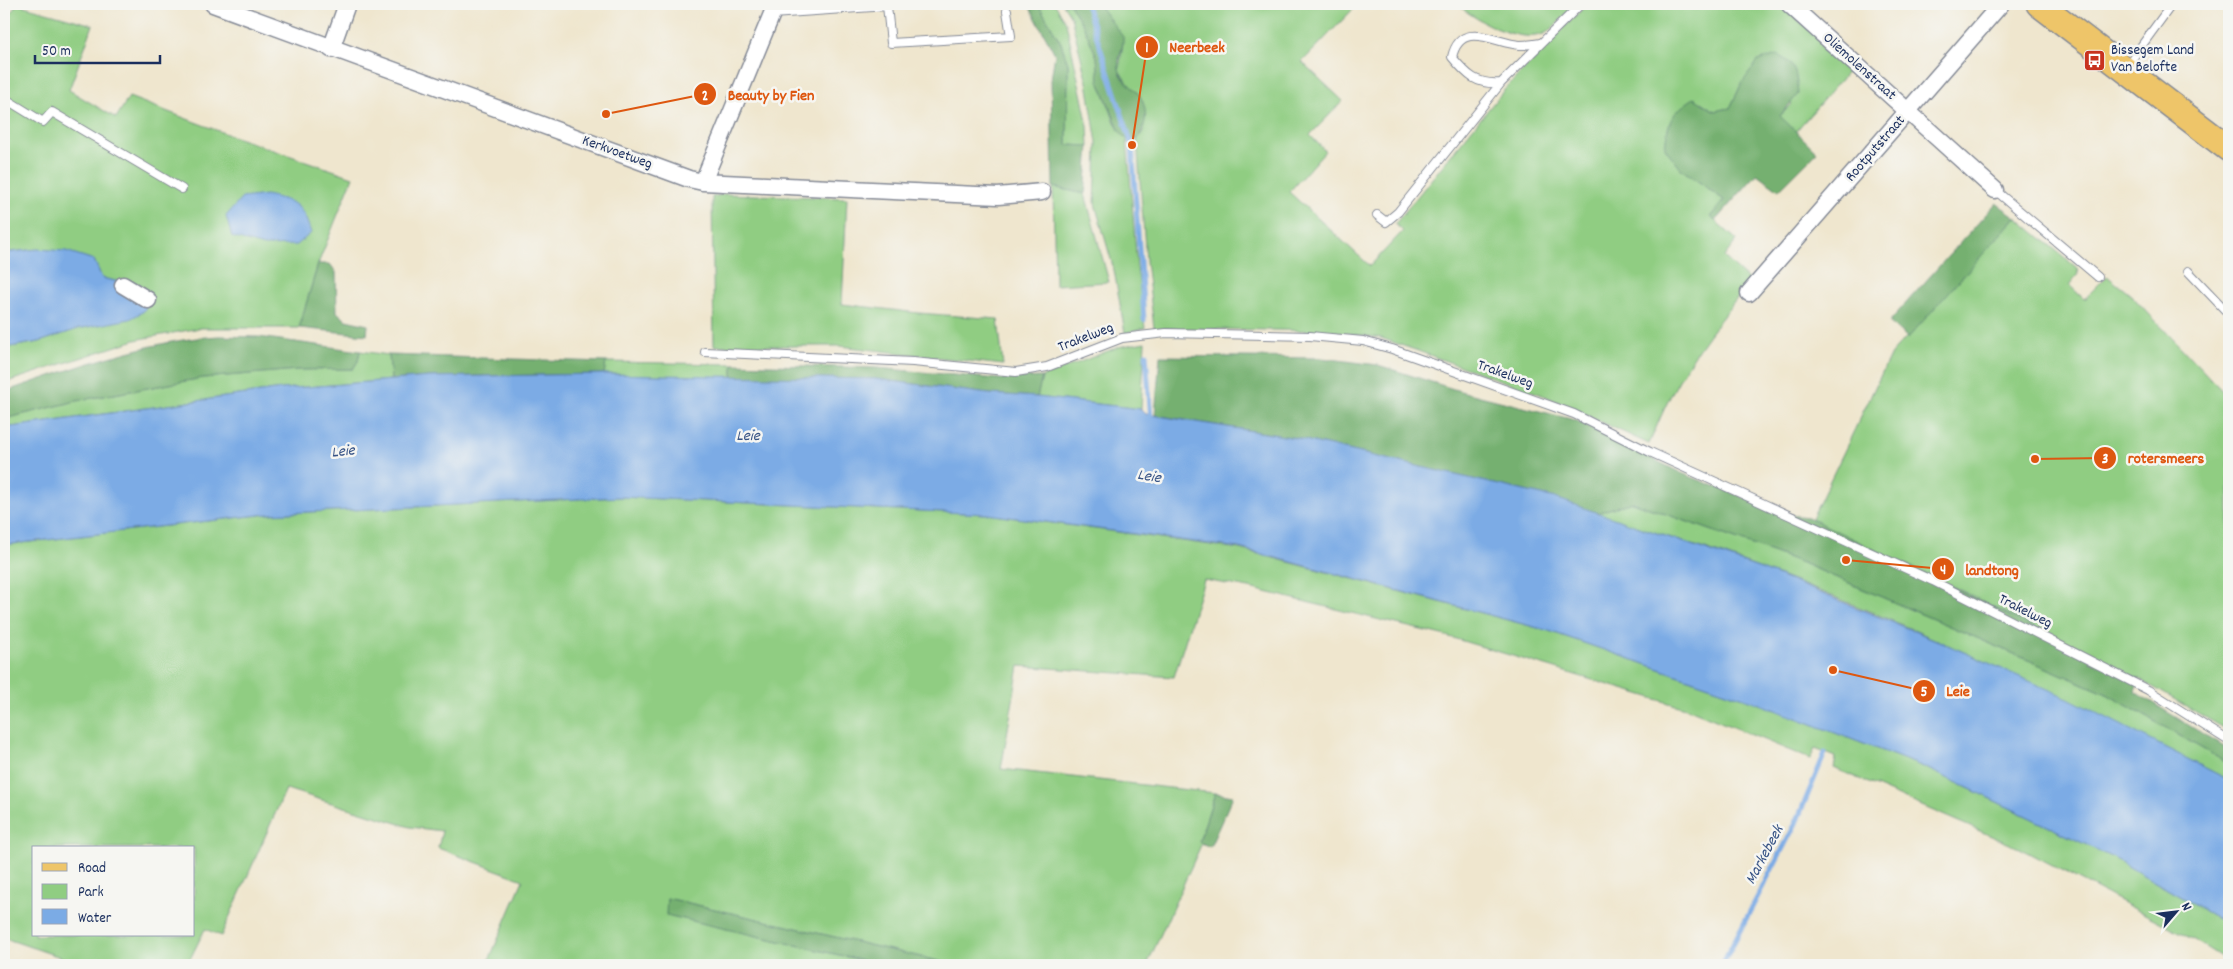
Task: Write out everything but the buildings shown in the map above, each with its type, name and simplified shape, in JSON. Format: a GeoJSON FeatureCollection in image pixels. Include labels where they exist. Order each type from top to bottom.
{"type":"FeatureCollection","features":[{"type":"Feature","properties":{"kind":"main road"},"geometry":{"type":"LineString","coordinates":[[2039,4],[2229,149]]}},
{"type":"Feature","properties":{"kind":"street","name":"Kerkvoetweg"},"geometry":{"type":"LineString","coordinates":[[213,4],[680,176],[703,182],[998,196],[1042,192]]}},
{"type":"Feature","properties":{"kind":"street"},"geometry":{"type":"LineString","coordinates":[[331,49],[347,4]]}},
{"type":"Feature","properties":{"kind":"street","name":"Oliemolenstraat"},"geometry":{"type":"LineString","coordinates":[[1789,4],[1995,190]]}},
{"type":"Feature","properties":{"kind":"street","name":"Rootputstraat"},"geometry":{"type":"LineString","coordinates":[[1749,293],[2000,4]]}},
{"type":"Feature","properties":{"kind":"street"},"geometry":{"type":"LineString","coordinates":[[703,182],[774,9]]}},
{"type":"Feature","properties":{"kind":"street"},"geometry":{"type":"LineString","coordinates":[[123,285],[148,300]]}},
{"type":"Feature","properties":{"kind":"lane"},"geometry":{"type":"LineString","coordinates":[[1377,215],[1386,222],[1398,212],[1501,82],[1581,4]]}},
{"type":"Feature","properties":{"kind":"lane"},"geometry":{"type":"LineString","coordinates":[[2125,68],[2172,4]]}},
{"type":"Feature","properties":{"kind":"lane"},"geometry":{"type":"LineString","coordinates":[[774,9],[887,6],[891,43],[1012,36],[1007,11]]}},
{"type":"Feature","properties":{"kind":"lane"},"geometry":{"type":"LineString","coordinates":[[1501,82],[1488,84],[1475,80],[1462,70],[1452,57],[1455,44],[1463,38],[1473,36],[1520,45],[1540,43]]}},
{"type":"Feature","properties":{"kind":"lane"},"geometry":{"type":"LineString","coordinates":[[4,98],[44,122],[52,112],[182,189]]}},
{"type":"Feature","properties":{"kind":"lane"},"geometry":{"type":"LineString","coordinates":[[1995,190],[2098,277]]}},
{"type":"Feature","properties":{"kind":"lane"},"geometry":{"type":"LineString","coordinates":[[2188,271],[2229,314]]}},
{"type":"Feature","properties":{"kind":"lane","name":"Trakelweg"},"geometry":{"type":"LineString","coordinates":[[704,352],[904,362],[1016,372],[1048,367],[1122,338],[1166,333],[1310,336],[1363,341],[1392,349],[1574,414],[1650,452],[1942,585],[2148,690],[2229,741]]}},
{"type":"Feature","properties":{"kind":"green space"},"geometry":{"type":"Polygon","coordinates":[[[17,4],[93,25],[69,90],[116,118],[129,97],[232,136],[353,177],[318,264],[299,328],[200,328],[135,340],[4,383],[4,348],[39,342],[78,329],[124,283],[102,278],[94,260],[70,253],[29,250],[4,253],[4,14],[8,17],[17,4]]]}},
{"type":"Feature","properties":{"kind":"green space"},"geometry":{"type":"Polygon","coordinates":[[[1028,4],[1038,4],[1061,43],[1068,64],[1067,145],[1089,146],[1085,194],[1053,187],[1051,79],[1055,54],[1028,4]]]}},
{"type":"Feature","properties":{"kind":"green space"},"geometry":{"type":"Polygon","coordinates":[[[1038,4],[1055,4],[1066,22],[1088,126],[1089,146],[1067,145],[1068,64],[1061,43],[1038,4]]]}},
{"type":"Feature","properties":{"kind":"green space"},"geometry":{"type":"Polygon","coordinates":[[[1063,4],[1070,4],[1084,27],[1097,57],[1099,81],[1115,122],[1120,132],[1127,139],[1137,267],[1145,328],[1125,333],[1114,270],[1095,204],[1097,143],[1087,82],[1071,17],[1063,4]]]}},
{"type":"Feature","properties":{"kind":"green space"},"geometry":{"type":"Polygon","coordinates":[[[1070,4],[1098,4],[1123,37],[1119,60],[1120,72],[1140,96],[1145,107],[1143,130],[1137,140],[1127,139],[1120,132],[1099,81],[1097,57],[1084,27],[1070,4]]]}},
{"type":"Feature","properties":{"kind":"green space"},"geometry":{"type":"Polygon","coordinates":[[[1098,4],[1358,4],[1302,62],[1343,101],[1310,135],[1325,151],[1289,192],[1370,266],[1403,231],[1395,224],[1504,90],[1587,4],[1780,4],[1852,67],[1795,132],[1780,116],[1792,104],[1742,83],[1730,108],[1715,111],[1702,102],[1681,169],[1724,200],[1711,217],[1737,240],[1724,257],[1751,282],[1719,321],[1690,362],[1670,397],[1649,444],[1545,396],[1381,338],[1329,331],[1154,328],[1146,261],[1137,140],[1144,130],[1140,96],[1129,86],[1119,70],[1123,43],[1098,4]]]}},
{"type":"Feature","properties":{"kind":"green space"},"geometry":{"type":"Polygon","coordinates":[[[1457,4],[1574,4],[1559,22],[1546,33],[1531,36],[1508,32],[1484,23],[1457,4]]]}},
{"type":"Feature","properties":{"kind":"green space"},"geometry":{"type":"Polygon","coordinates":[[[1777,55],[1792,66],[1797,80],[1798,94],[1780,116],[1817,152],[1779,190],[1757,174],[1715,221],[1710,217],[1724,200],[1681,169],[1665,148],[1669,124],[1680,108],[1694,98],[1715,111],[1730,108],[1742,83],[1758,61],[1777,55]]]}},
{"type":"Feature","properties":{"kind":"green space"},"geometry":{"type":"Polygon","coordinates":[[[1053,187],[1085,194],[1109,282],[1055,285],[1053,187]]]}},
{"type":"Feature","properties":{"kind":"green space"},"geometry":{"type":"Polygon","coordinates":[[[724,194],[847,198],[842,304],[918,313],[998,319],[1003,365],[840,346],[714,346],[712,197],[724,194]]]}},
{"type":"Feature","properties":{"kind":"green space"},"geometry":{"type":"Polygon","coordinates":[[[1996,203],[2016,217],[1908,338],[1889,322],[1996,203]]]}},
{"type":"Feature","properties":{"kind":"green space"},"geometry":{"type":"Polygon","coordinates":[[[2016,217],[2077,268],[2078,274],[2069,285],[2084,299],[2107,276],[2132,296],[2229,398],[2229,731],[2139,679],[1956,588],[1811,520],[1891,354],[2016,217]]]}},
{"type":"Feature","properties":{"kind":"green space"},"geometry":{"type":"Polygon","coordinates":[[[318,264],[330,264],[336,272],[337,312],[346,320],[368,325],[367,335],[299,328],[318,264]]]}},
{"type":"Feature","properties":{"kind":"green space"},"geometry":{"type":"Polygon","coordinates":[[[219,336],[259,337],[360,351],[358,361],[353,369],[297,370],[203,378],[81,400],[4,419],[4,392],[137,349],[165,343],[219,336]]]}},
{"type":"Feature","properties":{"kind":"green space"},"geometry":{"type":"Polygon","coordinates":[[[1145,342],[1141,409],[1037,397],[1042,377],[1118,347],[1145,342]]]}},
{"type":"Feature","properties":{"kind":"green space"},"geometry":{"type":"Polygon","coordinates":[[[360,351],[389,355],[391,380],[282,389],[4,428],[4,419],[81,400],[203,378],[297,370],[353,369],[358,361],[360,351]]]}},
{"type":"Feature","properties":{"kind":"green space"},"geometry":{"type":"Polygon","coordinates":[[[389,355],[606,362],[604,374],[429,377],[391,380],[389,355]]]}},
{"type":"Feature","properties":{"kind":"green space"},"geometry":{"type":"Polygon","coordinates":[[[1160,356],[1322,358],[1378,365],[1460,391],[1575,420],[1681,473],[1789,515],[1808,517],[2139,679],[2135,692],[2229,750],[2229,764],[2105,693],[1800,562],[1632,502],[1596,513],[1555,498],[1296,438],[1155,415],[1160,356]]]}},
{"type":"Feature","properties":{"kind":"green space"},"geometry":{"type":"Polygon","coordinates":[[[606,362],[733,364],[733,377],[604,374],[606,362]]]}},
{"type":"Feature","properties":{"kind":"green space"},"geometry":{"type":"Polygon","coordinates":[[[733,364],[877,368],[999,379],[1042,377],[1037,397],[989,394],[876,379],[733,377],[733,364]]]}},
{"type":"Feature","properties":{"kind":"green space"},"geometry":{"type":"Polygon","coordinates":[[[620,497],[987,514],[1239,549],[1549,631],[1744,698],[1924,767],[2112,857],[2229,925],[2229,962],[2194,940],[2019,848],[1834,768],[1836,757],[1815,749],[1810,759],[1689,709],[1446,636],[1249,588],[1204,580],[1174,677],[1019,666],[1001,769],[1215,793],[1199,841],[1202,843],[1147,965],[955,965],[667,898],[667,915],[882,965],[487,965],[523,880],[438,848],[442,831],[410,827],[286,789],[221,936],[205,929],[187,965],[84,965],[4,938],[4,545],[268,514],[620,497]]]}},
{"type":"Feature","properties":{"kind":"green space"},"geometry":{"type":"Polygon","coordinates":[[[1632,502],[1800,562],[2105,693],[2229,764],[2229,780],[2000,668],[1883,617],[1743,562],[1596,513],[1632,502]]]}},
{"type":"Feature","properties":{"kind":"green space"},"geometry":{"type":"Polygon","coordinates":[[[1215,793],[1233,796],[1210,847],[1199,842],[1215,793]]]}},
{"type":"Feature","properties":{"kind":"green space"},"geometry":{"type":"Polygon","coordinates":[[[667,898],[955,965],[882,965],[666,915],[667,898]]]}},
{"type":"Feature","properties":{"kind":"water"},"geometry":{"type":"Polygon","coordinates":[[[266,195],[296,205],[304,215],[311,233],[297,245],[264,246],[232,237],[226,216],[242,198],[266,195]]]}},
{"type":"Feature","properties":{"kind":"water"},"geometry":{"type":"Polygon","coordinates":[[[37,249],[66,251],[94,260],[102,278],[124,283],[149,299],[144,311],[130,319],[78,329],[39,342],[4,348],[4,253],[37,249]]]}},
{"type":"Feature","properties":{"kind":"water","name":"Leie"},"geometry":{"type":"Polygon","coordinates":[[[604,374],[876,379],[989,394],[1037,397],[1141,409],[1146,414],[1296,438],[1555,498],[1764,570],[1941,642],[2068,698],[2229,780],[2229,925],[2112,857],[1924,767],[1744,698],[1549,631],[1239,548],[987,514],[620,497],[268,514],[4,545],[4,428],[282,389],[429,377],[604,374]]]}},
{"type":"Feature","properties":{"kind":"waterway"},"geometry":{"type":"LineString","coordinates":[[1086,4],[1132,145],[1144,320]]}},
{"type":"Feature","properties":{"kind":"waterway"},"geometry":{"type":"LineString","coordinates":[[1146,354],[1151,421]]}},
{"type":"Feature","properties":{"kind":"waterway","name":"Markebeek"},"geometry":{"type":"LineString","coordinates":[[1722,965],[1796,823],[1825,753]]}},
{"type":"Feature","properties":{"kind":"place","name":"Bissegem Land Van Belofte"},"geometry":{"type":"Point","coordinates":[2095,60]}},
{"type":"Feature","properties":{"kind":"place","name":"Beauty by Fien"},"geometry":{"type":"Point","coordinates":[606,114]}},
{"type":"Feature","properties":{"kind":"place","name":"Neerbeek"},"geometry":{"type":"Point","coordinates":[1132,145]}},
{"type":"Feature","properties":{"kind":"place","name":"rotersmeers"},"geometry":{"type":"Point","coordinates":[2035,459]}},
{"type":"Feature","properties":{"kind":"place","name":"landtong"},"geometry":{"type":"Point","coordinates":[1846,560]}},
{"type":"Feature","properties":{"kind":"place","name":"Leie"},"geometry":{"type":"Point","coordinates":[1833,670]}}]}
